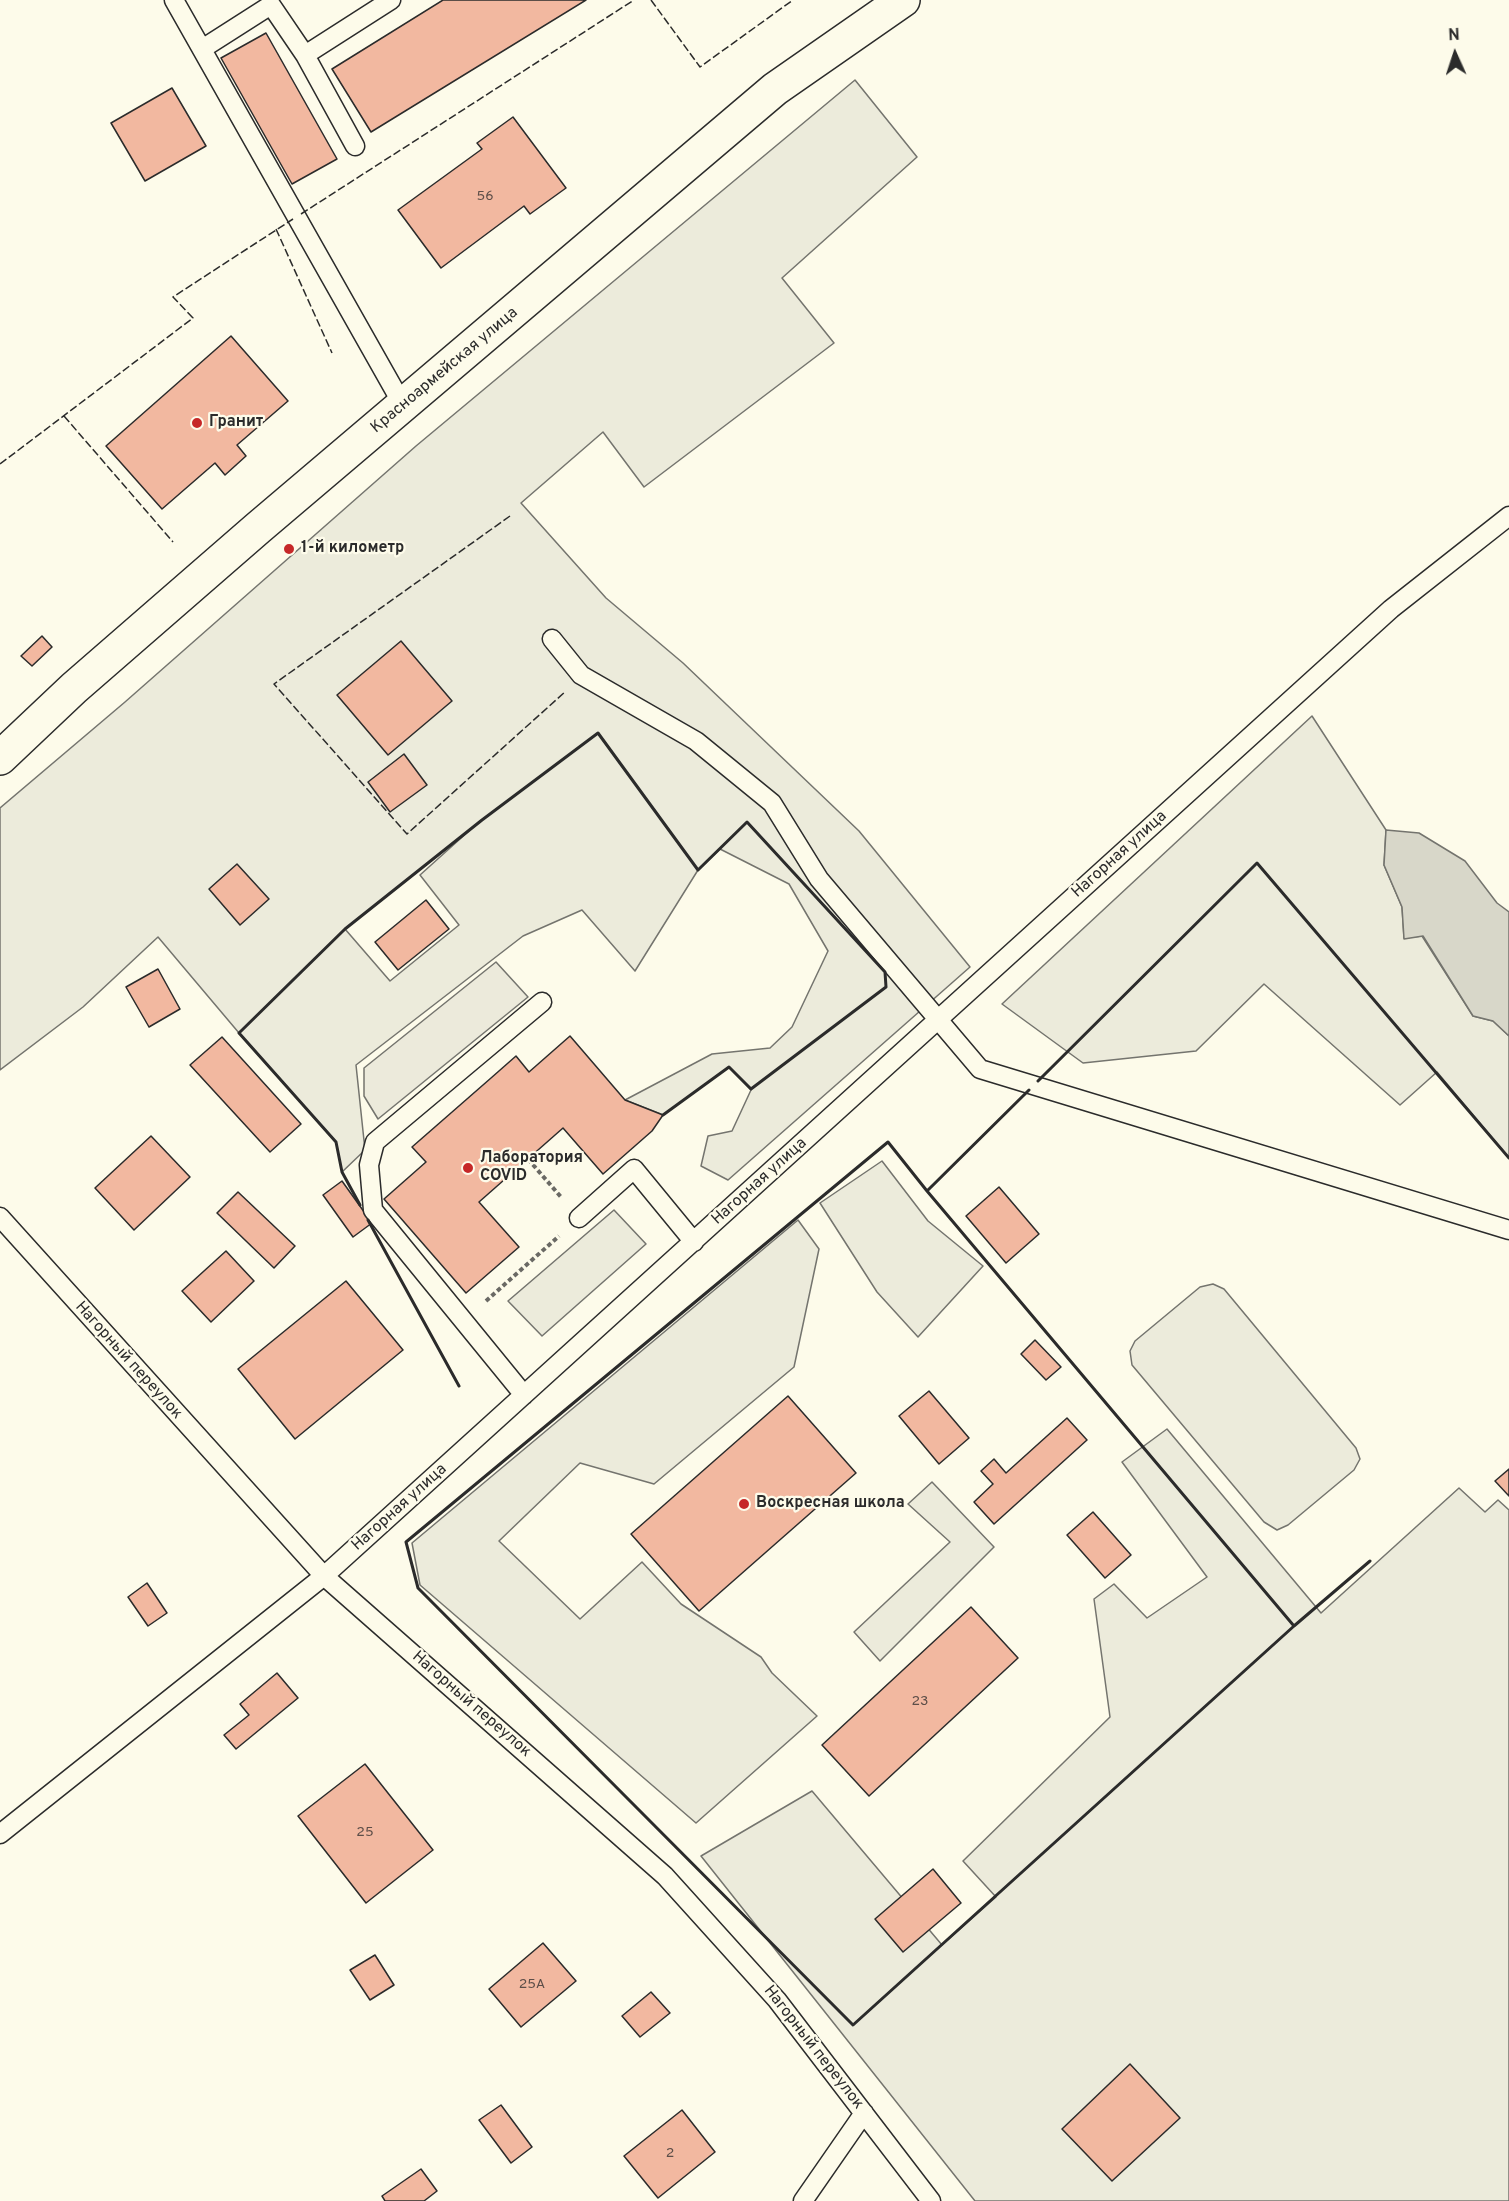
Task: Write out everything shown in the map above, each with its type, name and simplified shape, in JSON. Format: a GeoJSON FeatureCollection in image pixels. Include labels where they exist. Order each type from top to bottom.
{"type":"FeatureCollection","features":[{"type":"Feature","properties":{"kind":"street","name":"Красноармейская улица"},"geometry":{"type":"LineString","coordinates":[[0,758],[74,688],[258,528],[404,407],[776,89],[903,0]]}},
{"type":"Feature","properties":{"kind":"lane"},"geometry":{"type":"LineString","coordinates":[[174,0],[404,407]]}},
{"type":"Feature","properties":{"kind":"lane"},"geometry":{"type":"LineString","coordinates":[[305,55],[391,0]]}},
{"type":"Feature","properties":{"kind":"lane"},"geometry":{"type":"LineString","coordinates":[[202,49],[272,5],[305,55],[355,146]]}},
{"type":"Feature","properties":{"kind":"lane","name":"Нагорная улица"},"geometry":{"type":"LineString","coordinates":[[0,1834],[324,1576],[1391,609],[1509,516]]}},
{"type":"Feature","properties":{"kind":"lane"},"geometry":{"type":"LineString","coordinates":[[552,639],[580,675],[696,741],[771,803],[819,879],[980,1069],[1509,1230]]}},
{"type":"Feature","properties":{"kind":"lane"},"geometry":{"type":"LineString","coordinates":[[524,1395],[373,1210],[369,1165],[375,1142],[542,1002]]}},
{"type":"Feature","properties":{"kind":"lane"},"geometry":{"type":"LineString","coordinates":[[579,1218],[634,1169],[694,1242]]}},
{"type":"Feature","properties":{"kind":"lane","name":"Нагорный переулок"},"geometry":{"type":"LineString","coordinates":[[0,1217],[324,1576],[664,1876],[777,2000],[931,2201]]}},
{"type":"Feature","properties":{"kind":"lane"},"geometry":{"type":"LineString","coordinates":[[802,2201],[864,2113]]}},
{"type":"Feature","properties":{"kind":"path"},"geometry":{"type":"LineString","coordinates":[[464,1320],[579,1218],[528,1159]]}},
{"type":"Feature","properties":{"kind":"shaded area"},"geometry":{"type":"Polygon","coordinates":[[[855,80],[917,157],[782,278],[834,343],[644,487],[603,432],[521,503],[606,598],[683,663],[859,831],[970,967],[728,1180],[701,1166],[708,1136],[732,1131],[751,1090],[729,1067],[663,1115],[625,1100],[712,1054],[770,1048],[792,1027],[828,951],[789,884],[720,849],[698,870],[635,971],[582,910],[523,936],[356,1065],[365,1150],[342,1172],[336,1142],[158,937],[83,1007],[0,1070],[0,808],[125,702],[416,446],[855,80]],[[470,830],[345,929],[390,981],[459,925],[420,875],[470,830]]]}},
{"type":"Feature","properties":{"kind":"shaded area"},"geometry":{"type":"Polygon","coordinates":[[[1312,716],[1386,830],[1384,865],[1402,907],[1404,938],[1422,936],[1473,1016],[1493,1021],[1509,1036],[1509,1158],[1437,1072],[1400,1105],[1264,984],[1196,1051],[1083,1063],[1002,1004],[1312,716]]]}},
{"type":"Feature","properties":{"kind":"shaded area"},"geometry":{"type":"Polygon","coordinates":[[[1386,830],[1419,833],[1465,861],[1497,903],[1509,912],[1509,1036],[1493,1021],[1473,1016],[1423,936],[1404,939],[1402,907],[1384,865],[1386,830]]]}},
{"type":"Feature","properties":{"kind":"shaded area"},"geometry":{"type":"Polygon","coordinates":[[[496,962],[528,997],[378,1119],[364,1096],[364,1068],[496,962]]]}},
{"type":"Feature","properties":{"kind":"shaded area"},"geometry":{"type":"Polygon","coordinates":[[[882,1161],[928,1221],[983,1266],[918,1337],[877,1292],[820,1203],[882,1161]]]}},
{"type":"Feature","properties":{"kind":"shaded area"},"geometry":{"type":"Polygon","coordinates":[[[614,1210],[646,1244],[542,1336],[508,1301],[614,1210]]]}},
{"type":"Feature","properties":{"kind":"shaded area"},"geometry":{"type":"Polygon","coordinates":[[[798,1220],[819,1249],[794,1367],[654,1484],[580,1463],[499,1541],[580,1619],[642,1562],[681,1604],[761,1657],[772,1673],[817,1716],[696,1823],[420,1585],[412,1543],[798,1220]]]}},
{"type":"Feature","properties":{"kind":"shaded area"},"geometry":{"type":"Polygon","coordinates":[[[1213,1284],[1224,1289],[1356,1448],[1360,1459],[1354,1470],[1288,1525],[1277,1530],[1264,1522],[1132,1365],[1130,1351],[1135,1341],[1200,1287],[1213,1284]]]}},
{"type":"Feature","properties":{"kind":"shaded area"},"geometry":{"type":"Polygon","coordinates":[[[1167,1429],[1321,1613],[1459,1488],[1485,1512],[1498,1500],[1509,1510],[1509,2201],[975,2201],[701,1856],[812,1791],[942,1945],[996,1897],[963,1861],[1110,1717],[1094,1599],[1114,1584],[1147,1618],[1207,1577],[1122,1462],[1167,1429]]]}},
{"type":"Feature","properties":{"kind":"shaded area"},"geometry":{"type":"Polygon","coordinates":[[[932,1482],[994,1547],[880,1661],[854,1632],[950,1542],[908,1504],[932,1482]]]}},
{"type":"Feature","properties":{"kind":"building"},"geometry":{"type":"Polygon","coordinates":[[[443,0],[586,0],[371,132],[332,69],[443,0]]]}},
{"type":"Feature","properties":{"kind":"building"},"geometry":{"type":"Polygon","coordinates":[[[266,33],[337,159],[292,184],[221,58],[266,33]]]}},
{"type":"Feature","properties":{"kind":"building"},"geometry":{"type":"Polygon","coordinates":[[[172,88],[206,146],[145,181],[111,123],[172,88]]]}},
{"type":"Feature","properties":{"kind":"building"},"geometry":{"type":"Polygon","coordinates":[[[513,117],[566,188],[530,214],[524,206],[441,268],[398,210],[482,149],[477,143],[513,117]]]}},
{"type":"Feature","properties":{"kind":"building","name":"Гранит"},"geometry":{"type":"Polygon","coordinates":[[[231,336],[288,401],[237,445],[246,456],[225,475],[215,463],[162,509],[106,446],[231,336]]]}},
{"type":"Feature","properties":{"kind":"building"},"geometry":{"type":"Polygon","coordinates":[[[42,636],[52,647],[32,666],[21,656],[42,636]]]}},
{"type":"Feature","properties":{"kind":"building"},"geometry":{"type":"Polygon","coordinates":[[[401,641],[452,701],[388,755],[337,695],[401,641]]]}},
{"type":"Feature","properties":{"kind":"building"},"geometry":{"type":"Polygon","coordinates":[[[404,754],[427,785],[390,812],[368,782],[404,754]]]}},
{"type":"Feature","properties":{"kind":"building"},"geometry":{"type":"Polygon","coordinates":[[[237,864],[269,899],[240,925],[209,889],[237,864]]]}},
{"type":"Feature","properties":{"kind":"building"},"geometry":{"type":"Polygon","coordinates":[[[426,900],[449,929],[398,970],[375,942],[426,900]]]}},
{"type":"Feature","properties":{"kind":"building"},"geometry":{"type":"Polygon","coordinates":[[[158,969],[180,1009],[149,1027],[126,987],[158,969]]]}},
{"type":"Feature","properties":{"kind":"building","name":"Лаборатория COVID"},"geometry":{"type":"Polygon","coordinates":[[[570,1036],[625,1100],[663,1115],[652,1131],[603,1174],[563,1128],[479,1202],[519,1247],[466,1293],[384,1199],[426,1162],[412,1147],[516,1056],[529,1072],[570,1036]]]}},
{"type":"Feature","properties":{"kind":"building"},"geometry":{"type":"Polygon","coordinates":[[[222,1037],[301,1124],[270,1152],[190,1065],[222,1037]]]}},
{"type":"Feature","properties":{"kind":"building"},"geometry":{"type":"Polygon","coordinates":[[[151,1136],[190,1177],[134,1230],[95,1188],[151,1136]]]}},
{"type":"Feature","properties":{"kind":"building"},"geometry":{"type":"Polygon","coordinates":[[[342,1181],[372,1223],[353,1237],[323,1195],[342,1181]]]}},
{"type":"Feature","properties":{"kind":"building"},"geometry":{"type":"Polygon","coordinates":[[[999,1187],[1039,1234],[1006,1263],[966,1216],[999,1187]]]}},
{"type":"Feature","properties":{"kind":"building"},"geometry":{"type":"Polygon","coordinates":[[[238,1192],[295,1246],[274,1268],[217,1213],[238,1192]]]}},
{"type":"Feature","properties":{"kind":"building"},"geometry":{"type":"Polygon","coordinates":[[[226,1251],[254,1281],[211,1322],[182,1291],[226,1251]]]}},
{"type":"Feature","properties":{"kind":"building"},"geometry":{"type":"Polygon","coordinates":[[[346,1281],[403,1350],[295,1439],[238,1369],[346,1281]]]}},
{"type":"Feature","properties":{"kind":"building"},"geometry":{"type":"Polygon","coordinates":[[[1035,1340],[1061,1367],[1046,1380],[1021,1354],[1035,1340]]]}},
{"type":"Feature","properties":{"kind":"building"},"geometry":{"type":"Polygon","coordinates":[[[929,1391],[969,1438],[939,1464],[899,1416],[929,1391]]]}},
{"type":"Feature","properties":{"kind":"building","name":"Воскресная школа"},"geometry":{"type":"Polygon","coordinates":[[[788,1396],[856,1473],[699,1611],[631,1534],[788,1396]]]}},
{"type":"Feature","properties":{"kind":"building"},"geometry":{"type":"Polygon","coordinates":[[[1067,1418],[1087,1440],[994,1524],[974,1502],[993,1484],[981,1471],[994,1459],[1006,1473],[1067,1418]]]}},
{"type":"Feature","properties":{"kind":"building"},"geometry":{"type":"Polygon","coordinates":[[[1509,1469],[1509,1496],[1495,1481],[1509,1469]]]}},
{"type":"Feature","properties":{"kind":"building"},"geometry":{"type":"Polygon","coordinates":[[[1093,1512],[1131,1555],[1105,1578],[1067,1535],[1093,1512]]]}},
{"type":"Feature","properties":{"kind":"building"},"geometry":{"type":"Polygon","coordinates":[[[147,1583],[167,1613],[148,1626],[128,1597],[147,1583]]]}},
{"type":"Feature","properties":{"kind":"building"},"geometry":{"type":"Polygon","coordinates":[[[971,1607],[1018,1658],[869,1796],[822,1745],[971,1607]]]}},
{"type":"Feature","properties":{"kind":"building"},"geometry":{"type":"Polygon","coordinates":[[[277,1673],[298,1698],[236,1749],[224,1735],[249,1715],[240,1704],[277,1673]]]}},
{"type":"Feature","properties":{"kind":"building"},"geometry":{"type":"Polygon","coordinates":[[[365,1764],[433,1850],[366,1903],[298,1816],[365,1764]]]}},
{"type":"Feature","properties":{"kind":"building"},"geometry":{"type":"Polygon","coordinates":[[[933,1869],[961,1903],[903,1952],[875,1919],[933,1869]]]}},
{"type":"Feature","properties":{"kind":"building"},"geometry":{"type":"Polygon","coordinates":[[[543,1943],[576,1981],[521,2027],[489,1989],[543,1943]]]}},
{"type":"Feature","properties":{"kind":"building"},"geometry":{"type":"Polygon","coordinates":[[[375,1955],[394,1985],[370,2000],[350,1970],[375,1955]]]}},
{"type":"Feature","properties":{"kind":"building"},"geometry":{"type":"Polygon","coordinates":[[[651,1992],[670,2013],[640,2037],[622,2016],[651,1992]]]}},
{"type":"Feature","properties":{"kind":"building"},"geometry":{"type":"Polygon","coordinates":[[[1130,2064],[1180,2118],[1112,2181],[1062,2129],[1130,2064]]]}},
{"type":"Feature","properties":{"kind":"building"},"geometry":{"type":"Polygon","coordinates":[[[501,2105],[532,2147],[511,2163],[479,2120],[501,2105]]]}},
{"type":"Feature","properties":{"kind":"building"},"geometry":{"type":"Polygon","coordinates":[[[682,2110],[715,2152],[658,2198],[624,2156],[682,2110]]]}},
{"type":"Feature","properties":{"kind":"building"},"geometry":{"type":"Polygon","coordinates":[[[421,2169],[437,2191],[424,2201],[385,2201],[382,2196],[421,2169]]]}},
{"type":"Feature","properties":{"kind":"fence"},"geometry":{"type":"LineString","coordinates":[[301,214],[634,0]]}},
{"type":"Feature","properties":{"kind":"fence"},"geometry":{"type":"LineString","coordinates":[[651,0],[700,67],[793,0]]}},
{"type":"Feature","properties":{"kind":"fence"},"geometry":{"type":"LineString","coordinates":[[0,464],[193,318],[173,297],[293,219]]}},
{"type":"Feature","properties":{"kind":"fence"},"geometry":{"type":"LineString","coordinates":[[276,229],[332,353]]}},
{"type":"Feature","properties":{"kind":"fence"},"geometry":{"type":"LineString","coordinates":[[64,416],[173,542]]}},
{"type":"Feature","properties":{"kind":"fence"},"geometry":{"type":"LineString","coordinates":[[510,516],[274,684],[407,834],[566,691]]}},
{"type":"Feature","properties":{"kind":"wall"},"geometry":{"type":"LineString","coordinates":[[360,1205],[342,1172],[336,1142],[239,1033],[345,929],[482,820],[598,733],[698,870],[747,822],[885,972],[886,987],[751,1089],[729,1067],[663,1115]]}},
{"type":"Feature","properties":{"kind":"wall"},"geometry":{"type":"LineString","coordinates":[[1038,1081],[1257,863],[1509,1158]]}},
{"type":"Feature","properties":{"kind":"wall"},"geometry":{"type":"LineString","coordinates":[[1029,1090],[927,1191],[1294,1626],[1370,1561]]}},
{"type":"Feature","properties":{"kind":"wall"},"geometry":{"type":"LineString","coordinates":[[927,1191],[888,1142],[406,1542],[418,1588],[853,2025],[1294,1626]]}},
{"type":"Feature","properties":{"kind":"wall"},"geometry":{"type":"LineString","coordinates":[[368,1220],[459,1386]]}},
{"type":"Feature","properties":{"kind":"place","name":"Гранит"},"geometry":{"type":"Point","coordinates":[197,423]}},
{"type":"Feature","properties":{"kind":"place","name":"1-й километр"},"geometry":{"type":"Point","coordinates":[289,549]}},
{"type":"Feature","properties":{"kind":"place","name":"Лаборатория COVID"},"geometry":{"type":"Point","coordinates":[468,1168]}},
{"type":"Feature","properties":{"kind":"place","name":"Воскресная школа"},"geometry":{"type":"Point","coordinates":[744,1504]}}]}
